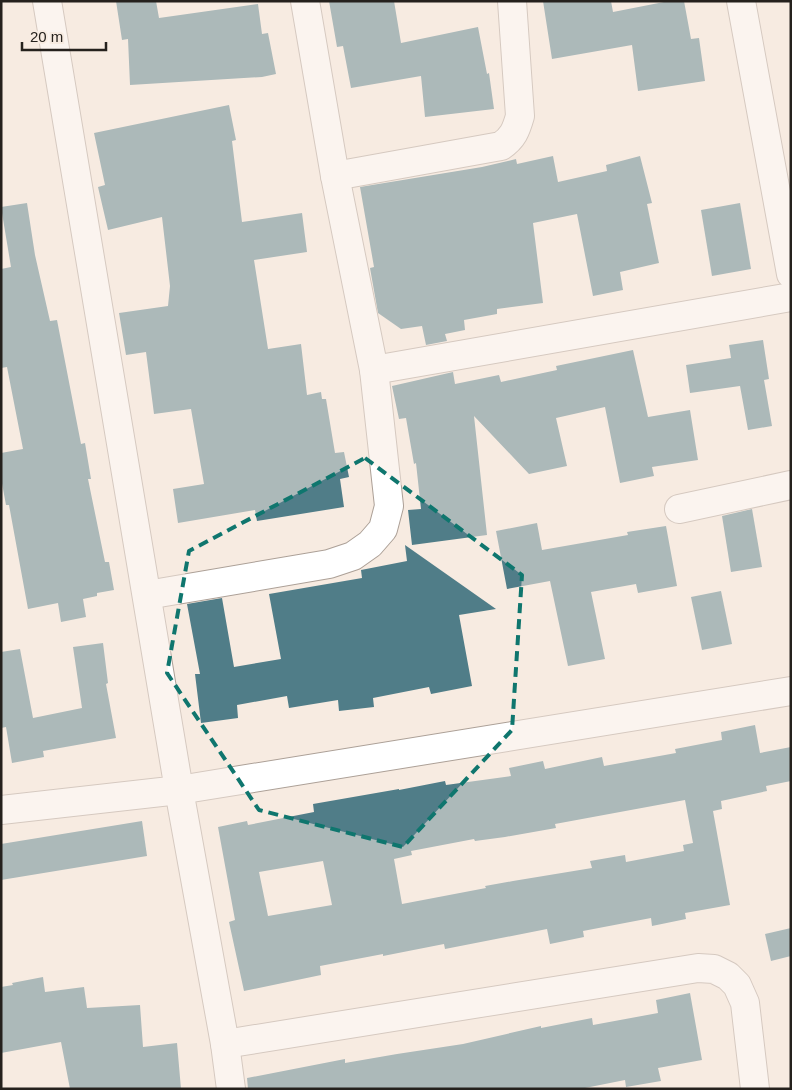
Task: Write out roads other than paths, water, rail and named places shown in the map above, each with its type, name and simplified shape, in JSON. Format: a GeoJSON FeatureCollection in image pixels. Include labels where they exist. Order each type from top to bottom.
{"type":"FeatureCollection","features":[{"type":"Feature","properties":{"kind":"street"},"geometry":{"type":"LineString","coordinates":[[47,1],[179,790],[225,1044],[231,1089]]}},
{"type":"Feature","properties":{"kind":"street"},"geometry":{"type":"LineString","coordinates":[[147,595],[330,564],[353,556],[370,544],[383,529],[389,506],[374,370],[335,176],[305,1]]}},
{"type":"Feature","properties":{"kind":"street"},"geometry":{"type":"LineString","coordinates":[[335,176],[501,146],[511,139],[517,130],[520,116],[512,1]]}},
{"type":"Feature","properties":{"kind":"street"},"geometry":{"type":"LineString","coordinates":[[741,1],[791,274]]}},
{"type":"Feature","properties":{"kind":"street"},"geometry":{"type":"LineString","coordinates":[[374,370],[791,297]]}},
{"type":"Feature","properties":{"kind":"street"},"geometry":{"type":"LineString","coordinates":[[679,509],[791,485]]}},
{"type":"Feature","properties":{"kind":"street"},"geometry":{"type":"LineString","coordinates":[[1,810],[179,790],[791,692]]}},
{"type":"Feature","properties":{"kind":"street"},"geometry":{"type":"LineString","coordinates":[[225,1044],[698,968],[714,969],[728,976],[737,985],[745,1003],[755,1089]]}}]}
